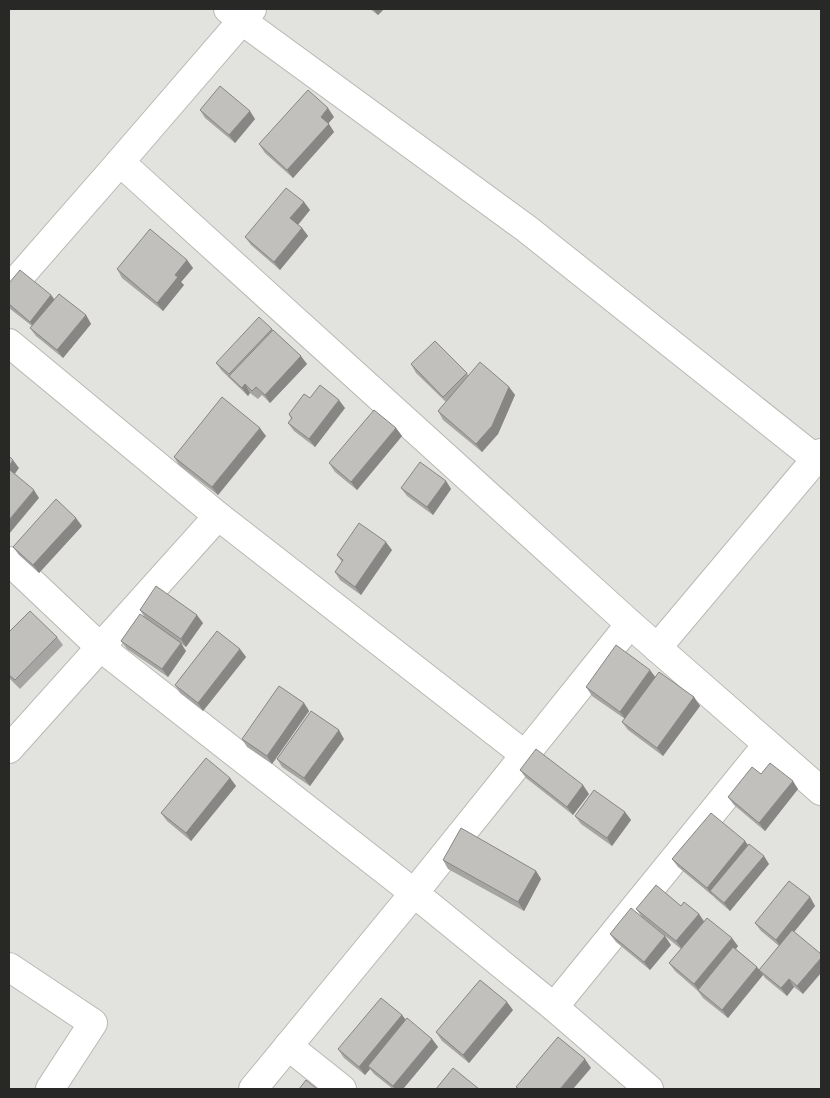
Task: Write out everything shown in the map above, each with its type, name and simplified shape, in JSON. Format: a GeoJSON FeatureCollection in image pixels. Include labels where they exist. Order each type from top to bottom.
{"type":"FeatureCollection","features":[{"type":"Feature","properties":{"kind":"street"},"geometry":{"type":"LineString","coordinates":[[9,289],[120,162],[240,12],[527,229],[819,456],[656,648]]}},
{"type":"Feature","properties":{"kind":"street"},"geometry":{"type":"LineString","coordinates":[[120,162],[656,648],[821,791]]}},
{"type":"Feature","properties":{"kind":"street"},"geometry":{"type":"LineString","coordinates":[[9,342],[218,516],[525,755]]}},
{"type":"Feature","properties":{"kind":"street"},"geometry":{"type":"LineString","coordinates":[[9,748],[218,516]]}},
{"type":"Feature","properties":{"kind":"street"},"geometry":{"type":"LineString","coordinates":[[9,561],[100,647],[414,893],[554,1007],[650,1089]]}},
{"type":"Feature","properties":{"kind":"street"},"geometry":{"type":"LineString","coordinates":[[253,1089],[414,893],[630,624]]}},
{"type":"Feature","properties":{"kind":"street"},"geometry":{"type":"LineString","coordinates":[[554,1007],[767,745]]}},
{"type":"Feature","properties":{"kind":"street"},"geometry":{"type":"LineString","coordinates":[[9,967],[93,1023],[50,1089]]}},
{"type":"Feature","properties":{"kind":"street"},"geometry":{"type":"LineString","coordinates":[[288,1046],[342,1089]]}},
{"type":"Feature","properties":{"kind":"building"},"geometry":{"type":"Polygon","coordinates":[[[220,86],[250,111],[229,135],[200,110],[220,86]]]}},
{"type":"Feature","properties":{"kind":"building"},"geometry":{"type":"Polygon","coordinates":[[[308,90],[328,108],[321,117],[329,124],[287,170],[259,144],[308,90]]]}},
{"type":"Feature","properties":{"kind":"building"},"geometry":{"type":"Polygon","coordinates":[[[286,188],[304,202],[290,218],[302,228],[274,262],[245,237],[286,188]]]}},
{"type":"Feature","properties":{"kind":"building"},"geometry":{"type":"Polygon","coordinates":[[[150,229],[187,260],[175,275],[178,277],[157,303],[117,269],[150,229]]]}},
{"type":"Feature","properties":{"kind":"building"},"geometry":{"type":"Polygon","coordinates":[[[20,270],[51,295],[30,322],[9,304],[9,283],[20,270]]]}},
{"type":"Feature","properties":{"kind":"building"},"geometry":{"type":"Polygon","coordinates":[[[59,294],[86,315],[57,350],[30,328],[59,294]]]}},
{"type":"Feature","properties":{"kind":"building"},"geometry":{"type":"Polygon","coordinates":[[[259,317],[272,329],[229,374],[216,363],[259,317]]]}},
{"type":"Feature","properties":{"kind":"building"},"geometry":{"type":"Polygon","coordinates":[[[273,330],[301,356],[265,395],[256,387],[252,391],[245,384],[242,388],[229,376],[273,330]]]}},
{"type":"Feature","properties":{"kind":"building"},"geometry":{"type":"Polygon","coordinates":[[[435,341],[467,373],[443,397],[411,364],[435,341]]]}},
{"type":"Feature","properties":{"kind":"building"},"geometry":{"type":"Polygon","coordinates":[[[480,362],[509,387],[492,426],[476,444],[438,411],[480,362]]]}},
{"type":"Feature","properties":{"kind":"building"},"geometry":{"type":"Polygon","coordinates":[[[320,385],[339,400],[309,439],[288,423],[292,418],[289,414],[304,394],[310,398],[320,385]]]}},
{"type":"Feature","properties":{"kind":"building"},"geometry":{"type":"Polygon","coordinates":[[[222,397],[260,428],[212,487],[174,457],[222,397]]]}},
{"type":"Feature","properties":{"kind":"building"},"geometry":{"type":"Polygon","coordinates":[[[374,410],[396,428],[351,482],[329,463],[374,410]]]}},
{"type":"Feature","properties":{"kind":"building"},"geometry":{"type":"Polygon","coordinates":[[[9,456],[13,460],[9,466],[9,456]]]}},
{"type":"Feature","properties":{"kind":"building"},"geometry":{"type":"Polygon","coordinates":[[[420,462],[446,481],[427,507],[401,488],[420,462]]]}},
{"type":"Feature","properties":{"kind":"building"},"geometry":{"type":"Polygon","coordinates":[[[10,470],[34,490],[9,520],[9,472],[10,470]]]}},
{"type":"Feature","properties":{"kind":"building"},"geometry":{"type":"Polygon","coordinates":[[[56,499],[76,518],[33,565],[13,547],[56,499]]]}},
{"type":"Feature","properties":{"kind":"building"},"geometry":{"type":"Polygon","coordinates":[[[359,523],[386,542],[355,587],[335,572],[343,560],[337,555],[359,523]]]}},
{"type":"Feature","properties":{"kind":"building"},"geometry":{"type":"Polygon","coordinates":[[[156,586],[197,615],[181,639],[140,610],[156,586]]]}},
{"type":"Feature","properties":{"kind":"building"},"geometry":{"type":"Polygon","coordinates":[[[30,611],[57,637],[15,680],[9,675],[9,632],[30,611]]]}},
{"type":"Feature","properties":{"kind":"building"},"geometry":{"type":"Polygon","coordinates":[[[140,614],[181,643],[162,669],[121,641],[140,614]]]}},
{"type":"Feature","properties":{"kind":"building"},"geometry":{"type":"Polygon","coordinates":[[[217,631],[240,649],[198,703],[175,685],[217,631]]]}},
{"type":"Feature","properties":{"kind":"building"},"geometry":{"type":"Polygon","coordinates":[[[616,645],[650,670],[620,712],[586,687],[616,645]]]}},
{"type":"Feature","properties":{"kind":"building"},"geometry":{"type":"Polygon","coordinates":[[[659,672],[694,697],[657,748],[622,722],[659,672]]]}},
{"type":"Feature","properties":{"kind":"building"},"geometry":{"type":"Polygon","coordinates":[[[279,686],[304,703],[267,756],[242,739],[279,686]]]}},
{"type":"Feature","properties":{"kind":"building"},"geometry":{"type":"Polygon","coordinates":[[[311,711],[339,730],[304,778],[277,759],[311,711]]]}},
{"type":"Feature","properties":{"kind":"building"},"geometry":{"type":"Polygon","coordinates":[[[536,749],[583,785],[567,807],[520,770],[536,749]]]}},
{"type":"Feature","properties":{"kind":"building"},"geometry":{"type":"Polygon","coordinates":[[[206,758],[230,778],[186,833],[161,813],[206,758]]]}},
{"type":"Feature","properties":{"kind":"building"},"geometry":{"type":"Polygon","coordinates":[[[770,763],[793,781],[759,823],[728,797],[752,767],[761,774],[770,763]]]}},
{"type":"Feature","properties":{"kind":"building"},"geometry":{"type":"Polygon","coordinates":[[[594,790],[625,812],[607,838],[575,816],[594,790]]]}},
{"type":"Feature","properties":{"kind":"building"},"geometry":{"type":"Polygon","coordinates":[[[711,813],[745,841],[707,888],[672,859],[711,813]]]}},
{"type":"Feature","properties":{"kind":"building"},"geometry":{"type":"Polygon","coordinates":[[[461,828],[536,871],[518,902],[443,860],[461,828]]]}},
{"type":"Feature","properties":{"kind":"building"},"geometry":{"type":"Polygon","coordinates":[[[749,844],[764,856],[724,903],[710,891],[749,844]]]}},
{"type":"Feature","properties":{"kind":"building"},"geometry":{"type":"Polygon","coordinates":[[[789,881],[810,897],[776,940],[755,923],[789,881]]]}},
{"type":"Feature","properties":{"kind":"building"},"geometry":{"type":"Polygon","coordinates":[[[656,885],[681,906],[684,902],[699,914],[676,941],[636,909],[656,885]]]}},
{"type":"Feature","properties":{"kind":"building"},"geometry":{"type":"Polygon","coordinates":[[[631,908],[665,936],[644,962],[610,934],[631,908]]]}},
{"type":"Feature","properties":{"kind":"building"},"geometry":{"type":"Polygon","coordinates":[[[707,918],[732,938],[694,984],[669,963],[707,918]]]}},
{"type":"Feature","properties":{"kind":"building"},"geometry":{"type":"Polygon","coordinates":[[[792,930],[821,954],[821,958],[797,986],[789,979],[781,988],[759,970],[792,930]]]}},
{"type":"Feature","properties":{"kind":"building"},"geometry":{"type":"Polygon","coordinates":[[[733,947],[757,967],[722,1010],[698,990],[733,947]]]}},
{"type":"Feature","properties":{"kind":"building"},"geometry":{"type":"Polygon","coordinates":[[[480,980],[507,1002],[463,1055],[436,1032],[480,980]]]}},
{"type":"Feature","properties":{"kind":"building"},"geometry":{"type":"Polygon","coordinates":[[[381,998],[402,1015],[359,1067],[338,1049],[381,998]]]}},
{"type":"Feature","properties":{"kind":"building"},"geometry":{"type":"Polygon","coordinates":[[[407,1018],[432,1039],[393,1086],[368,1066],[407,1018]]]}},
{"type":"Feature","properties":{"kind":"building"},"geometry":{"type":"Polygon","coordinates":[[[558,1037],[585,1059],[560,1089],[519,1089],[516,1087],[558,1037]]]}},
{"type":"Feature","properties":{"kind":"building"},"geometry":{"type":"Polygon","coordinates":[[[453,1068],[479,1089],[436,1089],[453,1068]]]}},
{"type":"Feature","properties":{"kind":"building"},"geometry":{"type":"Polygon","coordinates":[[[306,1080],[317,1089],[299,1089],[306,1080]]]}}]}
